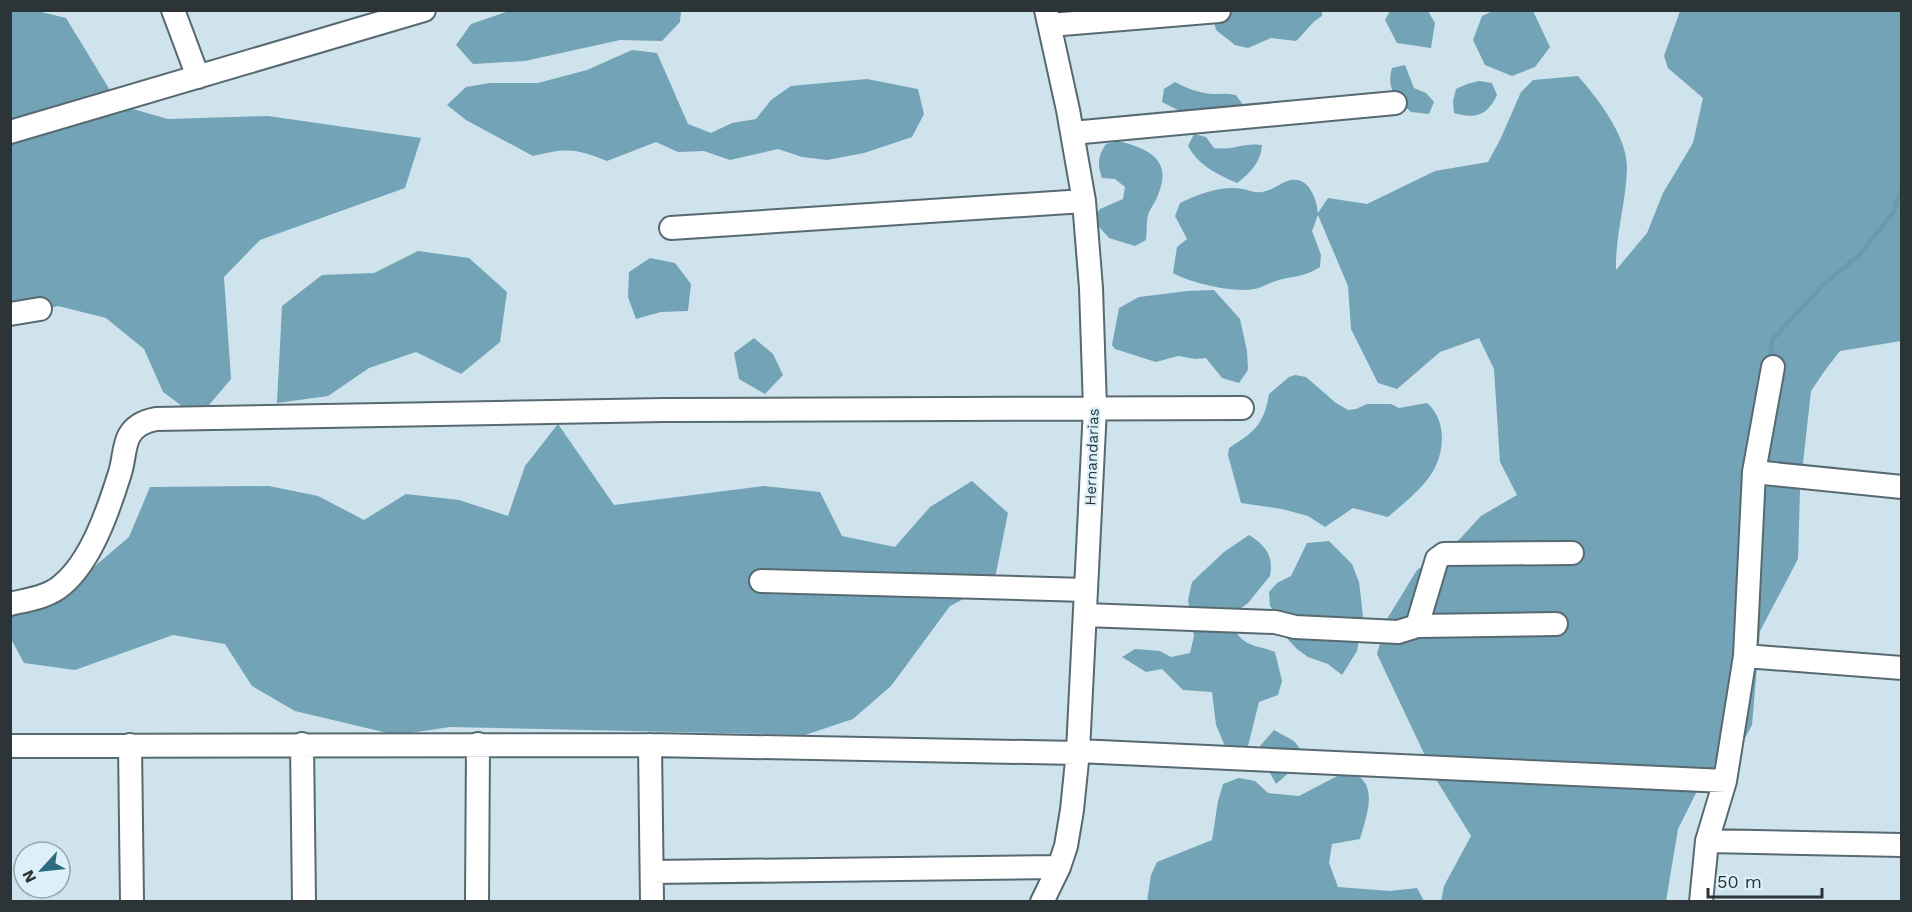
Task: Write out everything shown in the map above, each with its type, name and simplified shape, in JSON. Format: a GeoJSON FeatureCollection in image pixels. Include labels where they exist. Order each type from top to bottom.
{"type":"FeatureCollection","features":[{"type":"Feature","properties":{"kind":"street"},"geometry":{"type":"LineString","coordinates":[[173,10],[198,77]]}},
{"type":"Feature","properties":{"kind":"street"},"geometry":{"type":"LineString","coordinates":[[13,124],[198,77],[354,20],[424,10]]}},
{"type":"Feature","properties":{"kind":"street"},"geometry":{"type":"LineString","coordinates":[[1048,18],[1219,11]]}},
{"type":"Feature","properties":{"kind":"street","name":"Hernandarias"},"geometry":{"type":"LineString","coordinates":[[1042,902],[1059,867],[1066,846],[1078,752],[1095,408],[1091,288],[1084,201],[1048,18]]}},
{"type":"Feature","properties":{"kind":"street"},"geometry":{"type":"LineString","coordinates":[[1072,133],[1395,103]]}},
{"type":"Feature","properties":{"kind":"street"},"geometry":{"type":"LineString","coordinates":[[671,228],[1084,201]]}},
{"type":"Feature","properties":{"kind":"street"},"geometry":{"type":"LineString","coordinates":[[10,314],[40,309]]}},
{"type":"Feature","properties":{"kind":"street"},"geometry":{"type":"LineString","coordinates":[[1701,902],[1707,841],[1725,781],[1745,656],[1754,472],[1773,368]]}},
{"type":"Feature","properties":{"kind":"street"},"geometry":{"type":"LineString","coordinates":[[10,604],[46,594],[61,587],[80,568],[103,520],[117,483],[129,436],[144,422],[156,419],[676,410],[1242,408]]}},
{"type":"Feature","properties":{"kind":"street"},"geometry":{"type":"LineString","coordinates":[[1754,472],[1902,488]]}},
{"type":"Feature","properties":{"kind":"street"},"geometry":{"type":"LineString","coordinates":[[1417,626],[1437,559],[1444,554],[1572,553]]}},
{"type":"Feature","properties":{"kind":"street"},"geometry":{"type":"LineString","coordinates":[[761,581],[1086,590]]}},
{"type":"Feature","properties":{"kind":"street"},"geometry":{"type":"LineString","coordinates":[[1085,615],[1275,622],[1294,627],[1398,632],[1417,626],[1556,624]]}},
{"type":"Feature","properties":{"kind":"street"},"geometry":{"type":"LineString","coordinates":[[1745,656],[1902,668]]}},
{"type":"Feature","properties":{"kind":"street"},"geometry":{"type":"LineString","coordinates":[[302,744],[304,902]]}},
{"type":"Feature","properties":{"kind":"street"},"geometry":{"type":"LineString","coordinates":[[10,746],[478,744],[1078,752],[1725,781]]}},
{"type":"Feature","properties":{"kind":"street"},"geometry":{"type":"LineString","coordinates":[[477,902],[478,744]]}},
{"type":"Feature","properties":{"kind":"street"},"geometry":{"type":"LineString","coordinates":[[130,745],[132,902]]}},
{"type":"Feature","properties":{"kind":"street"},"geometry":{"type":"LineString","coordinates":[[650,745],[652,902]]}},
{"type":"Feature","properties":{"kind":"street"},"geometry":{"type":"LineString","coordinates":[[1707,841],[1902,845]]}},
{"type":"Feature","properties":{"kind":"street"},"geometry":{"type":"LineString","coordinates":[[652,872],[1059,867]]}},
{"type":"Feature","properties":{"kind":"shaded area"},"geometry":{"type":"Polygon","coordinates":[[[1495,10],[1533,11],[1550,47],[1535,67],[1512,76],[1485,65],[1473,40],[1482,16],[1495,10]]]}},
{"type":"Feature","properties":{"kind":"shaded area"},"geometry":{"type":"Polygon","coordinates":[[[10,11],[37,11],[66,18],[119,105],[168,119],[268,116],[421,138],[405,188],[260,240],[224,277],[231,379],[198,418],[163,392],[144,349],[106,318],[58,306],[11,317],[10,11]]]}},
{"type":"Feature","properties":{"kind":"shaded area"},"geometry":{"type":"Polygon","coordinates":[[[509,11],[681,11],[680,22],[662,41],[620,40],[525,61],[473,64],[456,45],[471,24],[509,11]]]}},
{"type":"Feature","properties":{"kind":"shaded area"},"geometry":{"type":"Polygon","coordinates":[[[1218,11],[1322,11],[1322,16],[1296,41],[1271,38],[1248,48],[1235,45],[1216,30],[1213,18],[1218,11]]]}},
{"type":"Feature","properties":{"kind":"shaded area"},"geometry":{"type":"Polygon","coordinates":[[[1390,11],[1428,11],[1435,23],[1431,48],[1397,43],[1385,20],[1390,11]]]}},
{"type":"Feature","properties":{"kind":"shaded area"},"geometry":{"type":"Polygon","coordinates":[[[1680,11],[1901,11],[1901,341],[1840,351],[1811,391],[1800,490],[1798,559],[1760,631],[1752,725],[1740,747],[1700,785],[1678,829],[1666,901],[1441,901],[1444,886],[1471,836],[1437,781],[1377,654],[1387,619],[1417,570],[1456,543],[1481,516],[1517,495],[1500,462],[1494,369],[1479,338],[1440,352],[1397,389],[1378,383],[1351,329],[1348,286],[1318,215],[1312,231],[1321,255],[1320,267],[1304,275],[1245,290],[1212,286],[1173,273],[1177,247],[1187,239],[1175,216],[1180,203],[1219,189],[1235,188],[1263,192],[1291,180],[1305,183],[1311,190],[1318,213],[1328,198],[1367,204],[1435,171],[1488,162],[1521,92],[1533,80],[1578,76],[1610,119],[1623,144],[1626,157],[1626,181],[1616,270],[1647,233],[1663,193],[1693,143],[1703,98],[1668,68],[1664,56],[1680,11]]]}},
{"type":"Feature","properties":{"kind":"shaded area"},"geometry":{"type":"Polygon","coordinates":[[[632,50],[657,53],[688,124],[711,133],[732,123],[756,119],[771,100],[791,86],[867,79],[918,89],[924,114],[912,137],[864,153],[827,160],[802,157],[778,149],[730,160],[704,151],[678,152],[656,142],[607,161],[570,151],[533,156],[466,120],[447,105],[466,87],[490,83],[538,83],[587,70],[632,50]]]}},
{"type":"Feature","properties":{"kind":"shaded area"},"geometry":{"type":"Polygon","coordinates":[[[1405,65],[1414,88],[1426,93],[1434,102],[1429,114],[1411,112],[1391,88],[1392,68],[1405,65]]]}},
{"type":"Feature","properties":{"kind":"shaded area"},"geometry":{"type":"Polygon","coordinates":[[[1479,81],[1492,83],[1497,95],[1489,108],[1480,114],[1469,116],[1454,113],[1453,101],[1456,89],[1479,81]]]}},
{"type":"Feature","properties":{"kind":"shaded area"},"geometry":{"type":"Polygon","coordinates":[[[1175,82],[1202,93],[1236,95],[1243,105],[1246,117],[1186,114],[1162,102],[1164,89],[1175,82]]]}},
{"type":"Feature","properties":{"kind":"shaded area"},"geometry":{"type":"Polygon","coordinates":[[[1194,134],[1206,137],[1214,148],[1262,145],[1260,156],[1251,171],[1237,183],[1216,173],[1197,159],[1188,146],[1194,134]]]}},
{"type":"Feature","properties":{"kind":"shaded area"},"geometry":{"type":"Polygon","coordinates":[[[1119,141],[1148,152],[1160,164],[1162,172],[1162,183],[1148,215],[1146,240],[1135,246],[1109,238],[1093,220],[1100,209],[1123,199],[1125,187],[1115,179],[1102,178],[1099,168],[1101,152],[1106,144],[1119,141]]]}},
{"type":"Feature","properties":{"kind":"shaded area"},"geometry":{"type":"Polygon","coordinates":[[[418,251],[469,258],[507,292],[500,342],[461,374],[416,352],[369,368],[328,396],[277,403],[282,306],[322,275],[374,273],[418,251]]]}},
{"type":"Feature","properties":{"kind":"shaded area"},"geometry":{"type":"Polygon","coordinates":[[[650,258],[675,263],[691,284],[688,311],[661,312],[636,319],[628,297],[629,272],[650,258]]]}},
{"type":"Feature","properties":{"kind":"shaded area"},"geometry":{"type":"Polygon","coordinates":[[[1214,290],[1240,319],[1247,351],[1248,370],[1239,383],[1222,378],[1206,358],[1178,356],[1156,362],[1115,349],[1112,345],[1119,308],[1139,297],[1214,290]]]}},
{"type":"Feature","properties":{"kind":"shaded area"},"geometry":{"type":"Polygon","coordinates":[[[754,338],[773,354],[783,375],[765,394],[739,379],[734,353],[754,338]]]}},
{"type":"Feature","properties":{"kind":"shaded area"},"geometry":{"type":"Polygon","coordinates":[[[1295,375],[1306,377],[1336,403],[1348,410],[1367,404],[1391,404],[1399,408],[1427,403],[1433,410],[1441,427],[1440,456],[1423,485],[1388,517],[1353,508],[1325,527],[1308,516],[1282,509],[1241,503],[1228,455],[1229,448],[1256,427],[1264,413],[1269,394],[1289,377],[1295,375]]]}},
{"type":"Feature","properties":{"kind":"shaded area"},"geometry":{"type":"Polygon","coordinates":[[[558,424],[614,505],[764,486],[820,492],[842,536],[895,547],[930,507],[972,481],[1008,513],[994,583],[950,606],[891,686],[853,719],[805,735],[450,727],[396,735],[295,711],[252,686],[225,644],[173,635],[75,670],[24,663],[11,639],[10,604],[88,572],[129,537],[150,487],[269,486],[318,496],[364,520],[406,494],[459,500],[508,516],[525,466],[558,424]]]}},
{"type":"Feature","properties":{"kind":"shaded area"},"geometry":{"type":"Polygon","coordinates":[[[1249,535],[1267,552],[1271,563],[1270,576],[1248,603],[1233,614],[1231,624],[1245,641],[1275,652],[1282,681],[1278,695],[1259,702],[1246,754],[1228,753],[1216,725],[1212,692],[1183,690],[1162,669],[1146,672],[1122,657],[1135,649],[1160,651],[1171,657],[1190,653],[1194,636],[1188,600],[1192,582],[1224,552],[1249,535]]]}},
{"type":"Feature","properties":{"kind":"shaded area"},"geometry":{"type":"Polygon","coordinates":[[[1329,541],[1352,564],[1359,582],[1363,616],[1357,651],[1342,675],[1328,664],[1308,657],[1297,649],[1282,633],[1276,614],[1270,606],[1269,592],[1277,583],[1291,576],[1307,543],[1329,541]]]}},
{"type":"Feature","properties":{"kind":"shaded area"},"geometry":{"type":"Polygon","coordinates":[[[1274,730],[1294,741],[1305,755],[1276,784],[1264,762],[1260,746],[1274,730]]]}},
{"type":"Feature","properties":{"kind":"shaded area"},"geometry":{"type":"Polygon","coordinates":[[[1347,771],[1358,775],[1364,782],[1369,799],[1360,839],[1332,844],[1329,863],[1338,887],[1390,891],[1417,888],[1424,901],[1147,902],[1151,875],[1157,862],[1212,840],[1223,784],[1239,778],[1255,781],[1268,793],[1299,796],[1347,771]]]}},
{"type":"Feature","properties":{"kind":"waterway"},"geometry":{"type":"LineString","coordinates":[[1770,360],[1772,340],[1824,284],[1858,256],[1894,212],[1902,187]]}}]}
